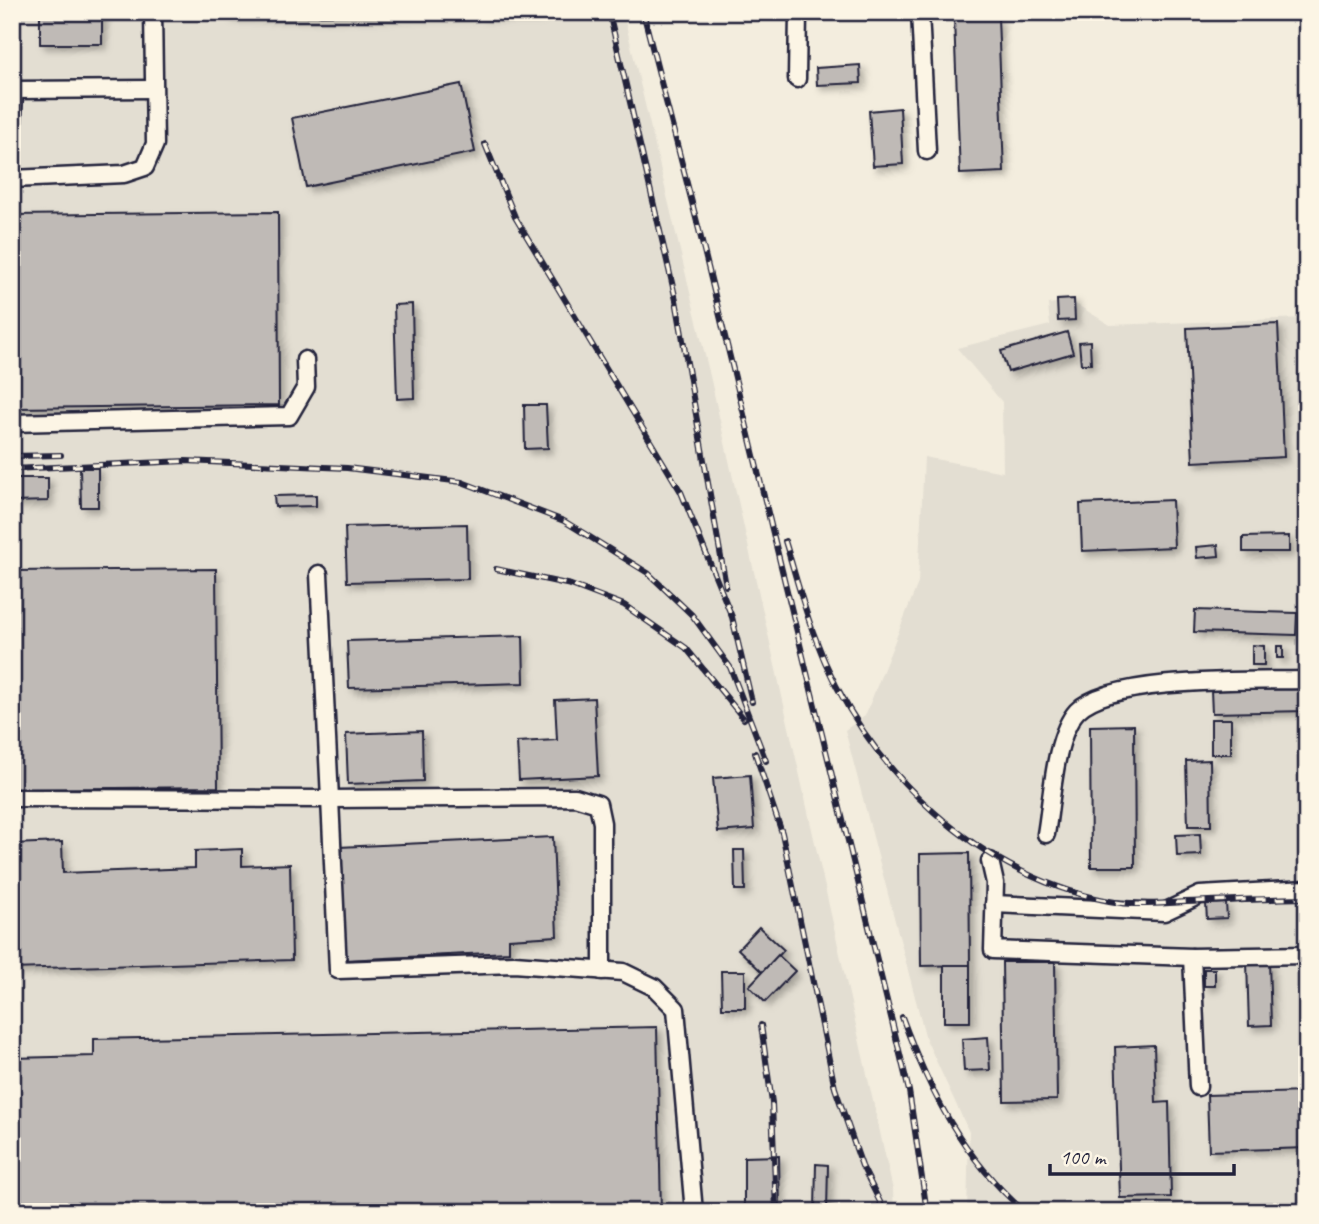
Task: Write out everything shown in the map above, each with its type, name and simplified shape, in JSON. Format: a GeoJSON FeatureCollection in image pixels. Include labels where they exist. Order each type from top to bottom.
{"type":"FeatureCollection","features":[{"type":"Feature","properties":{"kind":"lane"},"geometry":{"type":"LineString","coordinates":[[12,179],[124,174],[145,167],[155,144],[153,12]]}},
{"type":"Feature","properties":{"kind":"lane"},"geometry":{"type":"LineString","coordinates":[[797,79],[798,12]]}},
{"type":"Feature","properties":{"kind":"lane"},"geometry":{"type":"LineString","coordinates":[[920,12],[927,151]]}},
{"type":"Feature","properties":{"kind":"lane"},"geometry":{"type":"LineString","coordinates":[[12,142],[13,90],[153,89]]}},
{"type":"Feature","properties":{"kind":"lane"},"geometry":{"type":"LineString","coordinates":[[12,423],[289,416],[306,387],[305,360]]}},
{"type":"Feature","properties":{"kind":"lane"},"geometry":{"type":"LineString","coordinates":[[319,574],[338,970],[514,964],[623,972],[654,987],[676,1009],[694,1212]]}},
{"type":"Feature","properties":{"kind":"lane"},"geometry":{"type":"LineString","coordinates":[[1046,834],[1063,737],[1077,711],[1094,702],[1151,684],[1307,680]]}},
{"type":"Feature","properties":{"kind":"lane"},"geometry":{"type":"LineString","coordinates":[[12,798],[575,797],[598,804],[602,823],[601,971]]}},
{"type":"Feature","properties":{"kind":"lane"},"geometry":{"type":"LineString","coordinates":[[989,861],[995,883],[993,950],[1192,957],[1307,955]]}},
{"type":"Feature","properties":{"kind":"lane"},"geometry":{"type":"LineString","coordinates":[[993,904],[1164,912],[1200,895],[1307,890]]}},
{"type":"Feature","properties":{"kind":"lane"},"geometry":{"type":"LineString","coordinates":[[1192,957],[1198,1087]]}},
{"type":"Feature","properties":{"kind":"shaded area"},"geometry":{"type":"Polygon","coordinates":[[[12,12],[623,12],[710,376],[893,1190],[894,1212],[12,1212],[12,12]]]}},
{"type":"Feature","properties":{"kind":"shaded area"},"geometry":{"type":"Polygon","coordinates":[[[1071,301],[1110,325],[1307,318],[1307,1212],[967,1212],[969,1132],[926,1039],[845,730],[865,716],[918,583],[924,457],[1003,472],[1002,402],[957,348],[1050,325],[1048,304],[1071,301]]]}},
{"type":"Feature","properties":{"kind":"building"},"geometry":{"type":"Polygon","coordinates":[[[40,12],[102,12],[102,44],[40,44],[40,12]]]}},
{"type":"Feature","properties":{"kind":"building"},"geometry":{"type":"Polygon","coordinates":[[[229,12],[472,12],[472,14],[229,16],[229,12]]]}},
{"type":"Feature","properties":{"kind":"building"},"geometry":{"type":"Polygon","coordinates":[[[481,12],[537,12],[537,15],[481,15],[481,12]]]}},
{"type":"Feature","properties":{"kind":"building"},"geometry":{"type":"Polygon","coordinates":[[[998,17],[1004,172],[960,174],[954,19],[998,17]]]}},
{"type":"Feature","properties":{"kind":"building"},"geometry":{"type":"Polygon","coordinates":[[[860,65],[861,83],[817,85],[816,68],[860,65]]]}},
{"type":"Feature","properties":{"kind":"building"},"geometry":{"type":"Polygon","coordinates":[[[461,84],[475,152],[306,187],[292,118],[461,84]]]}},
{"type":"Feature","properties":{"kind":"building"},"geometry":{"type":"Polygon","coordinates":[[[900,108],[903,164],[873,166],[869,111],[900,108]]]}},
{"type":"Feature","properties":{"kind":"building"},"geometry":{"type":"Polygon","coordinates":[[[278,212],[279,405],[12,408],[12,215],[278,212]]]}},
{"type":"Feature","properties":{"kind":"building"},"geometry":{"type":"Polygon","coordinates":[[[1074,299],[1075,320],[1058,321],[1057,300],[1074,299]]]}},
{"type":"Feature","properties":{"kind":"building"},"geometry":{"type":"Polygon","coordinates":[[[412,304],[414,398],[397,399],[394,305],[412,304]]]}},
{"type":"Feature","properties":{"kind":"building"},"geometry":{"type":"Polygon","coordinates":[[[1278,324],[1284,457],[1193,462],[1187,328],[1278,324]]]}},
{"type":"Feature","properties":{"kind":"building"},"geometry":{"type":"Polygon","coordinates":[[[1067,332],[1073,353],[1008,372],[1001,351],[1067,332]]]}},
{"type":"Feature","properties":{"kind":"building"},"geometry":{"type":"Polygon","coordinates":[[[1090,341],[1091,364],[1081,364],[1079,342],[1090,341]]]}},
{"type":"Feature","properties":{"kind":"building"},"geometry":{"type":"Polygon","coordinates":[[[524,405],[546,405],[548,448],[525,449],[524,405]]]}},
{"type":"Feature","properties":{"kind":"building"},"geometry":{"type":"Polygon","coordinates":[[[80,468],[98,468],[98,507],[81,507],[80,468]]]}},
{"type":"Feature","properties":{"kind":"building"},"geometry":{"type":"Polygon","coordinates":[[[12,478],[48,478],[48,501],[12,502],[12,478]]]}},
{"type":"Feature","properties":{"kind":"building"},"geometry":{"type":"Polygon","coordinates":[[[316,495],[316,506],[275,507],[274,496],[316,495]]]}},
{"type":"Feature","properties":{"kind":"building"},"geometry":{"type":"Polygon","coordinates":[[[1172,500],[1174,547],[1082,551],[1080,504],[1172,500]]]}},
{"type":"Feature","properties":{"kind":"building"},"geometry":{"type":"Polygon","coordinates":[[[467,524],[468,579],[347,582],[345,527],[467,524]]]}},
{"type":"Feature","properties":{"kind":"building"},"geometry":{"type":"Polygon","coordinates":[[[1289,536],[1289,552],[1243,552],[1243,537],[1289,536]]]}},
{"type":"Feature","properties":{"kind":"building"},"geometry":{"type":"Polygon","coordinates":[[[1218,545],[1219,556],[1197,558],[1196,547],[1218,545]]]}},
{"type":"Feature","properties":{"kind":"building"},"geometry":{"type":"Polygon","coordinates":[[[216,569],[218,787],[12,789],[12,571],[216,569]]]}},
{"type":"Feature","properties":{"kind":"building"},"geometry":{"type":"Polygon","coordinates":[[[1195,610],[1297,613],[1296,635],[1194,632],[1195,610]]]}},
{"type":"Feature","properties":{"kind":"building"},"geometry":{"type":"Polygon","coordinates":[[[523,636],[524,683],[349,688],[347,641],[523,636]]]}},
{"type":"Feature","properties":{"kind":"building"},"geometry":{"type":"Polygon","coordinates":[[[1252,645],[1264,646],[1264,665],[1252,665],[1252,645]]]}},
{"type":"Feature","properties":{"kind":"building"},"geometry":{"type":"Polygon","coordinates":[[[1277,646],[1283,646],[1283,658],[1277,658],[1277,646]]]}},
{"type":"Feature","properties":{"kind":"building"},"geometry":{"type":"Polygon","coordinates":[[[1307,689],[1307,711],[1212,713],[1211,690],[1307,689]]]}},
{"type":"Feature","properties":{"kind":"building"},"geometry":{"type":"Polygon","coordinates":[[[594,698],[598,776],[519,780],[517,742],[557,740],[555,700],[594,698]]]}},
{"type":"Feature","properties":{"kind":"building"},"geometry":{"type":"Polygon","coordinates":[[[1211,719],[1231,719],[1231,754],[1211,754],[1211,719]]]}},
{"type":"Feature","properties":{"kind":"building"},"geometry":{"type":"Polygon","coordinates":[[[1134,725],[1135,867],[1091,867],[1090,726],[1134,725]]]}},
{"type":"Feature","properties":{"kind":"building"},"geometry":{"type":"Polygon","coordinates":[[[422,731],[423,781],[348,784],[346,734],[422,731]]]}},
{"type":"Feature","properties":{"kind":"building"},"geometry":{"type":"Polygon","coordinates":[[[1210,760],[1211,826],[1188,826],[1186,761],[1210,760]]]}},
{"type":"Feature","properties":{"kind":"building"},"geometry":{"type":"Polygon","coordinates":[[[750,775],[754,829],[718,832],[713,778],[750,775]]]}},
{"type":"Feature","properties":{"kind":"building"},"geometry":{"type":"Polygon","coordinates":[[[1200,834],[1201,855],[1177,856],[1176,835],[1200,834]]]}},
{"type":"Feature","properties":{"kind":"building"},"geometry":{"type":"Polygon","coordinates":[[[553,837],[557,936],[509,939],[509,952],[344,960],[339,847],[553,837]]]}},
{"type":"Feature","properties":{"kind":"building"},"geometry":{"type":"Polygon","coordinates":[[[62,842],[63,873],[195,868],[195,851],[242,849],[242,866],[290,864],[292,960],[12,969],[12,844],[62,842]]]}},
{"type":"Feature","properties":{"kind":"building"},"geometry":{"type":"Polygon","coordinates":[[[734,850],[744,850],[745,890],[735,890],[734,850]]]}},
{"type":"Feature","properties":{"kind":"building"},"geometry":{"type":"Polygon","coordinates":[[[969,853],[970,965],[921,966],[920,854],[969,853]]]}},
{"type":"Feature","properties":{"kind":"building"},"geometry":{"type":"Polygon","coordinates":[[[1226,903],[1227,918],[1207,919],[1206,904],[1226,903]]]}},
{"type":"Feature","properties":{"kind":"building"},"geometry":{"type":"Polygon","coordinates":[[[759,927],[784,950],[763,973],[738,949],[759,927]]]}},
{"type":"Feature","properties":{"kind":"building"},"geometry":{"type":"Polygon","coordinates":[[[778,955],[795,971],[765,1002],[749,986],[778,955]]]}},
{"type":"Feature","properties":{"kind":"building"},"geometry":{"type":"Polygon","coordinates":[[[1269,961],[1271,1025],[1249,1026],[1247,962],[1269,961]]]}},
{"type":"Feature","properties":{"kind":"building"},"geometry":{"type":"Polygon","coordinates":[[[1002,962],[1055,962],[1057,1100],[1004,1101],[1002,962]]]}},
{"type":"Feature","properties":{"kind":"building"},"geometry":{"type":"Polygon","coordinates":[[[944,965],[970,965],[970,1022],[944,1022],[944,965]]]}},
{"type":"Feature","properties":{"kind":"building"},"geometry":{"type":"Polygon","coordinates":[[[1204,969],[1215,969],[1215,986],[1204,986],[1204,969]]]}},
{"type":"Feature","properties":{"kind":"building"},"geometry":{"type":"Polygon","coordinates":[[[721,971],[745,971],[745,1008],[722,1008],[721,971]]]}},
{"type":"Feature","properties":{"kind":"building"},"geometry":{"type":"Polygon","coordinates":[[[657,1027],[661,1212],[12,1212],[12,1058],[94,1056],[94,1039],[657,1027]]]}},
{"type":"Feature","properties":{"kind":"building"},"geometry":{"type":"Polygon","coordinates":[[[988,1037],[990,1070],[964,1071],[962,1039],[988,1037]]]}},
{"type":"Feature","properties":{"kind":"building"},"geometry":{"type":"Polygon","coordinates":[[[1154,1045],[1156,1103],[1169,1102],[1171,1197],[1120,1198],[1115,1047],[1154,1045]]]}},
{"type":"Feature","properties":{"kind":"building"},"geometry":{"type":"Polygon","coordinates":[[[1306,1092],[1307,1148],[1209,1151],[1207,1095],[1306,1092]]]}},
{"type":"Feature","properties":{"kind":"building"},"geometry":{"type":"Polygon","coordinates":[[[779,1156],[780,1212],[744,1212],[744,1157],[779,1156]]]}},
{"type":"Feature","properties":{"kind":"building"},"geometry":{"type":"Polygon","coordinates":[[[816,1164],[828,1165],[827,1210],[815,1210],[816,1164]]]}},
{"type":"Feature","properties":{"kind":"railway"},"geometry":{"type":"LineString","coordinates":[[609,12],[676,300],[726,586]]}},
{"type":"Feature","properties":{"kind":"railway"},"geometry":{"type":"LineString","coordinates":[[643,12],[699,230],[909,1091],[927,1212]]}},
{"type":"Feature","properties":{"kind":"railway"},"geometry":{"type":"LineString","coordinates":[[485,144],[515,217],[681,492],[732,617],[752,702]]}},
{"type":"Feature","properties":{"kind":"railway"},"geometry":{"type":"LineString","coordinates":[[12,456],[61,455]]}},
{"type":"Feature","properties":{"kind":"railway"},"geometry":{"type":"LineString","coordinates":[[12,469],[186,461],[347,468],[462,482],[564,521],[648,573],[692,615],[730,667],[766,761]]}},
{"type":"Feature","properties":{"kind":"railway"},"geometry":{"type":"LineString","coordinates":[[785,541],[815,637],[836,685],[863,731],[896,773],[933,811],[975,844],[1020,871],[1069,891],[1121,903],[1307,898]]}},
{"type":"Feature","properties":{"kind":"railway"},"geometry":{"type":"LineString","coordinates":[[496,569],[571,585],[624,605],[686,648],[744,719]]}},
{"type":"Feature","properties":{"kind":"railway"},"geometry":{"type":"LineString","coordinates":[[755,753],[782,833],[835,1088],[862,1166],[885,1212]]}},
{"type":"Feature","properties":{"kind":"railway"},"geometry":{"type":"LineString","coordinates":[[902,1017],[924,1072],[966,1147],[1003,1191],[1025,1212]]}},
{"type":"Feature","properties":{"kind":"railway"},"geometry":{"type":"LineString","coordinates":[[761,1025],[772,1103],[776,1212]]}}]}
